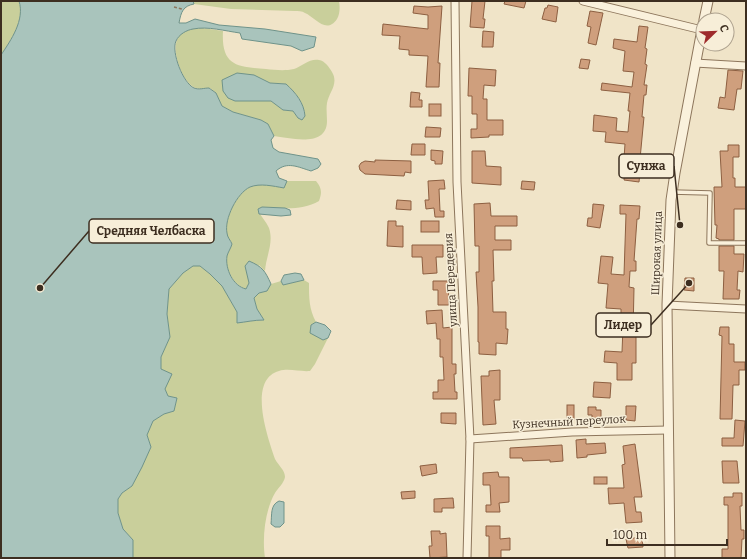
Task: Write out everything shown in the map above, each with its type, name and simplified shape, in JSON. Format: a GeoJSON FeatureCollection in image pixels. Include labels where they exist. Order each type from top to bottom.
{"type":"FeatureCollection","features":[{"type":"Feature","properties":{"kind":"street","name":"улица Передерия"},"geometry":{"type":"LineString","coordinates":[[455,1],[456,182],[470,439],[467,558]]}},
{"type":"Feature","properties":{"kind":"street"},"geometry":{"type":"LineString","coordinates":[[583,1],[695,25]]}},
{"type":"Feature","properties":{"kind":"street"},"geometry":{"type":"LineString","coordinates":[[706,12],[708,1]]}},
{"type":"Feature","properties":{"kind":"street","name":"Широкая улица"},"geometry":{"type":"LineString","coordinates":[[670,558],[667,305],[668,252],[672,192],[698,52]]}},
{"type":"Feature","properties":{"kind":"street"},"geometry":{"type":"LineString","coordinates":[[696,63],[746,66]]}},
{"type":"Feature","properties":{"kind":"street"},"geometry":{"type":"LineString","coordinates":[[667,305],[746,309]]}},
{"type":"Feature","properties":{"kind":"street","name":"Кузнечный переулок"},"geometry":{"type":"LineString","coordinates":[[470,439],[572,432],[668,430]]}},
{"type":"Feature","properties":{"kind":"lane"},"geometry":{"type":"LineString","coordinates":[[672,192],[710,193],[708,243],[746,243]]}},
{"type":"Feature","properties":{"kind":"path"},"geometry":{"type":"LineString","coordinates":[[174,7],[182,9]]}},
{"type":"Feature","properties":{"kind":"green space"},"geometry":{"type":"Polygon","coordinates":[[[1,1],[19,1],[20,15],[16,30],[1,55],[1,1]]]}},
{"type":"Feature","properties":{"kind":"green space"},"geometry":{"type":"Polygon","coordinates":[[[193,1],[339,1],[340,10],[337,19],[333,24],[325,25],[301,11],[231,9],[194,4],[193,1]]]}},
{"type":"Feature","properties":{"kind":"green space"},"geometry":{"type":"Polygon","coordinates":[[[203,28],[223,31],[223,43],[228,58],[239,65],[284,70],[294,69],[312,60],[319,60],[325,63],[334,76],[334,84],[327,103],[327,121],[325,129],[321,135],[306,139],[274,136],[268,124],[261,120],[233,112],[222,106],[216,93],[210,88],[198,89],[192,86],[183,75],[180,68],[177,60],[176,44],[182,33],[189,30],[203,28]],[[263,80],[244,101],[271,101],[283,110],[293,111],[298,118],[305,116],[301,103],[290,87],[286,84],[270,83],[263,80]]]}},
{"type":"Feature","properties":{"kind":"green space"},"geometry":{"type":"Polygon","coordinates":[[[287,181],[316,181],[321,191],[319,201],[299,208],[262,207],[258,209],[269,228],[271,239],[265,271],[259,265],[246,289],[241,287],[231,276],[227,266],[227,256],[232,244],[227,233],[227,227],[232,207],[240,195],[250,187],[258,185],[271,185],[284,188],[287,181]]]}},
{"type":"Feature","properties":{"kind":"green space"},"geometry":{"type":"Polygon","coordinates":[[[193,266],[200,266],[222,286],[237,312],[237,322],[264,320],[257,309],[254,298],[259,293],[267,291],[271,284],[281,281],[283,285],[304,280],[309,283],[309,299],[316,322],[311,325],[323,340],[328,338],[310,371],[279,371],[269,377],[264,386],[262,410],[268,438],[275,459],[285,474],[283,481],[272,500],[265,524],[265,558],[133,558],[133,540],[123,529],[118,513],[118,499],[122,493],[132,486],[151,447],[147,435],[153,421],[164,414],[174,411],[177,398],[168,396],[161,369],[161,357],[170,337],[167,314],[169,289],[183,273],[193,266]]]}},
{"type":"Feature","properties":{"kind":"water"},"geometry":{"type":"Polygon","coordinates":[[[19,1],[193,1],[194,4],[187,6],[183,10],[179,23],[186,23],[195,19],[219,25],[265,29],[316,37],[314,47],[302,51],[291,46],[242,39],[240,33],[211,28],[188,30],[181,34],[176,41],[175,52],[179,67],[190,85],[196,89],[209,88],[216,93],[222,106],[233,112],[261,120],[268,124],[274,136],[271,140],[273,148],[279,152],[318,159],[321,164],[318,168],[311,171],[293,166],[284,166],[276,171],[279,178],[287,181],[284,188],[262,185],[250,187],[240,195],[232,207],[227,227],[227,233],[232,244],[227,256],[227,266],[234,281],[246,289],[249,283],[245,266],[249,261],[261,267],[271,284],[267,291],[259,293],[254,298],[257,309],[264,320],[237,323],[237,312],[222,286],[200,266],[193,266],[183,273],[169,289],[167,314],[170,337],[161,357],[161,369],[172,374],[165,389],[168,396],[177,398],[174,411],[164,414],[153,421],[147,435],[151,447],[132,486],[122,493],[118,499],[118,513],[123,529],[133,540],[133,558],[1,558],[1,55],[13,36],[19,22],[19,1]]]}},
{"type":"Feature","properties":{"kind":"water"},"geometry":{"type":"Polygon","coordinates":[[[237,73],[254,75],[270,83],[286,84],[299,98],[305,116],[302,120],[298,118],[293,111],[283,110],[271,101],[235,101],[228,98],[223,91],[222,80],[237,73]]]}},
{"type":"Feature","properties":{"kind":"water"},"geometry":{"type":"Polygon","coordinates":[[[262,207],[285,208],[290,210],[291,215],[281,216],[259,214],[258,209],[262,207]]]}},
{"type":"Feature","properties":{"kind":"water"},"geometry":{"type":"Polygon","coordinates":[[[295,273],[301,274],[304,280],[283,285],[281,281],[284,275],[295,273]]]}},
{"type":"Feature","properties":{"kind":"water"},"geometry":{"type":"Polygon","coordinates":[[[316,322],[325,325],[331,331],[328,338],[323,340],[310,333],[311,325],[316,322]]]}},
{"type":"Feature","properties":{"kind":"water"},"geometry":{"type":"Polygon","coordinates":[[[279,501],[284,502],[284,523],[280,527],[275,527],[271,524],[272,511],[274,505],[279,501]]]}},
{"type":"Feature","properties":{"kind":"building"},"geometry":{"type":"Polygon","coordinates":[[[472,1],[485,1],[483,19],[485,19],[484,28],[470,27],[472,1]]]}},
{"type":"Feature","properties":{"kind":"building"},"geometry":{"type":"Polygon","coordinates":[[[505,1],[526,1],[524,8],[504,4],[505,1]]]}},
{"type":"Feature","properties":{"kind":"building"},"geometry":{"type":"Polygon","coordinates":[[[548,5],[558,7],[556,22],[542,19],[545,8],[547,8],[548,5]]]}},
{"type":"Feature","properties":{"kind":"building"},"geometry":{"type":"Polygon","coordinates":[[[414,6],[442,6],[438,63],[440,63],[439,87],[426,87],[428,56],[409,55],[409,50],[399,49],[400,36],[382,35],[383,24],[428,29],[428,15],[413,13],[414,6]]]}},
{"type":"Feature","properties":{"kind":"building"},"geometry":{"type":"Polygon","coordinates":[[[590,11],[603,13],[596,45],[588,43],[591,27],[587,26],[590,11]]]}},
{"type":"Feature","properties":{"kind":"building"},"geometry":{"type":"Polygon","coordinates":[[[639,26],[648,27],[645,48],[647,49],[645,64],[647,65],[644,85],[647,85],[646,95],[644,95],[642,117],[644,117],[640,159],[624,158],[625,144],[605,142],[606,132],[593,131],[594,115],[617,118],[616,131],[628,132],[630,93],[601,90],[602,83],[632,87],[634,72],[623,71],[625,51],[613,48],[614,39],[637,42],[639,26]]]}},
{"type":"Feature","properties":{"kind":"building"},"geometry":{"type":"Polygon","coordinates":[[[483,31],[494,32],[493,47],[482,47],[483,31]]]}},
{"type":"Feature","properties":{"kind":"building"},"geometry":{"type":"Polygon","coordinates":[[[581,59],[590,60],[588,69],[579,68],[581,59]]]}},
{"type":"Feature","properties":{"kind":"building"},"geometry":{"type":"Polygon","coordinates":[[[469,68],[496,70],[495,86],[484,85],[483,99],[487,99],[487,120],[503,120],[503,135],[489,135],[489,137],[471,138],[471,129],[477,129],[477,114],[472,114],[472,96],[468,96],[469,68]]]}},
{"type":"Feature","properties":{"kind":"building"},"geometry":{"type":"Polygon","coordinates":[[[728,70],[743,71],[741,89],[737,89],[734,110],[718,108],[720,97],[725,98],[728,70]]]}},
{"type":"Feature","properties":{"kind":"building"},"geometry":{"type":"Polygon","coordinates":[[[411,92],[420,93],[419,100],[422,100],[422,107],[410,107],[411,92]]]}},
{"type":"Feature","properties":{"kind":"building"},"geometry":{"type":"Polygon","coordinates":[[[429,104],[441,104],[441,116],[429,116],[429,104]]]}},
{"type":"Feature","properties":{"kind":"building"},"geometry":{"type":"Polygon","coordinates":[[[426,127],[441,128],[440,137],[425,137],[426,127]]]}},
{"type":"Feature","properties":{"kind":"building"},"geometry":{"type":"Polygon","coordinates":[[[412,144],[425,144],[425,155],[411,155],[412,144]]]}},
{"type":"Feature","properties":{"kind":"building"},"geometry":{"type":"Polygon","coordinates":[[[728,145],[739,145],[739,157],[733,157],[733,178],[735,178],[735,187],[746,187],[746,209],[734,209],[734,240],[719,240],[716,238],[717,225],[715,225],[714,187],[722,187],[720,151],[728,151],[728,145]]]}},
{"type":"Feature","properties":{"kind":"building"},"geometry":{"type":"Polygon","coordinates":[[[431,150],[443,151],[442,164],[435,164],[435,161],[431,160],[431,150]]]}},
{"type":"Feature","properties":{"kind":"building"},"geometry":{"type":"Polygon","coordinates":[[[472,151],[485,151],[486,166],[501,167],[501,185],[472,183],[472,151]]]}},
{"type":"Feature","properties":{"kind":"building"},"geometry":{"type":"Polygon","coordinates":[[[375,160],[411,161],[411,173],[405,172],[404,176],[365,174],[360,170],[359,166],[361,163],[365,161],[375,162],[375,160]]]}},
{"type":"Feature","properties":{"kind":"building"},"geometry":{"type":"Polygon","coordinates":[[[625,171],[640,172],[639,182],[624,180],[625,171]]]}},
{"type":"Feature","properties":{"kind":"building"},"geometry":{"type":"Polygon","coordinates":[[[444,180],[445,189],[439,189],[440,211],[444,211],[444,217],[435,217],[434,208],[426,209],[425,200],[429,200],[428,181],[444,180]]]}},
{"type":"Feature","properties":{"kind":"building"},"geometry":{"type":"Polygon","coordinates":[[[522,181],[535,182],[534,190],[521,189],[522,181]]]}},
{"type":"Feature","properties":{"kind":"building"},"geometry":{"type":"Polygon","coordinates":[[[397,200],[411,201],[411,210],[396,209],[397,200]]]}},
{"type":"Feature","properties":{"kind":"building"},"geometry":{"type":"Polygon","coordinates":[[[490,203],[491,216],[517,216],[517,226],[495,226],[495,240],[511,240],[511,250],[493,250],[493,312],[506,312],[506,329],[508,329],[507,344],[496,343],[496,355],[479,354],[478,342],[476,272],[479,272],[479,246],[475,246],[474,204],[490,203]]]}},
{"type":"Feature","properties":{"kind":"building"},"geometry":{"type":"Polygon","coordinates":[[[593,204],[604,205],[600,228],[587,226],[588,218],[592,218],[593,204]]]}},
{"type":"Feature","properties":{"kind":"building"},"geometry":{"type":"Polygon","coordinates":[[[620,205],[640,206],[639,219],[637,219],[634,261],[636,261],[636,271],[630,271],[629,287],[634,288],[633,333],[636,333],[636,363],[632,363],[632,380],[617,380],[617,363],[604,362],[605,351],[622,352],[623,327],[621,327],[621,309],[606,308],[608,284],[598,283],[601,256],[613,257],[611,274],[624,275],[626,214],[620,214],[620,205]]]}},
{"type":"Feature","properties":{"kind":"building"},"geometry":{"type":"Polygon","coordinates":[[[388,221],[396,221],[396,226],[403,226],[403,247],[387,246],[388,221]]]}},
{"type":"Feature","properties":{"kind":"building"},"geometry":{"type":"Polygon","coordinates":[[[421,221],[439,221],[439,232],[421,232],[421,221]]]}},
{"type":"Feature","properties":{"kind":"building"},"geometry":{"type":"Polygon","coordinates":[[[412,245],[443,245],[443,257],[436,257],[437,273],[423,274],[422,257],[412,257],[412,245]]]}},
{"type":"Feature","properties":{"kind":"building"},"geometry":{"type":"Polygon","coordinates":[[[719,246],[734,246],[734,254],[744,254],[743,272],[738,271],[737,290],[740,290],[739,299],[723,299],[724,271],[719,271],[719,246]]]}},
{"type":"Feature","properties":{"kind":"building"},"geometry":{"type":"Polygon","coordinates":[[[685,278],[694,278],[694,291],[684,290],[685,278]]]}},
{"type":"Feature","properties":{"kind":"building"},"geometry":{"type":"Polygon","coordinates":[[[433,281],[448,281],[449,305],[438,305],[438,290],[433,290],[433,281]]]}},
{"type":"Feature","properties":{"kind":"building"},"geometry":{"type":"Polygon","coordinates":[[[442,310],[443,328],[452,327],[452,364],[456,364],[456,374],[454,374],[457,399],[433,399],[433,392],[438,392],[438,380],[444,380],[443,357],[440,357],[440,339],[437,339],[436,323],[427,324],[426,311],[442,310]]]}},
{"type":"Feature","properties":{"kind":"building"},"geometry":{"type":"Polygon","coordinates":[[[720,327],[729,327],[729,344],[734,344],[734,362],[745,362],[745,370],[739,370],[739,385],[733,385],[732,419],[720,419],[722,336],[719,335],[720,327]]]}},
{"type":"Feature","properties":{"kind":"building"},"geometry":{"type":"Polygon","coordinates":[[[500,370],[500,400],[494,400],[496,424],[483,425],[481,376],[489,376],[489,371],[500,370]]]}},
{"type":"Feature","properties":{"kind":"building"},"geometry":{"type":"Polygon","coordinates":[[[594,382],[611,383],[610,398],[593,397],[594,382]]]}},
{"type":"Feature","properties":{"kind":"building"},"geometry":{"type":"Polygon","coordinates":[[[567,405],[574,405],[574,420],[567,420],[567,405]]]}},
{"type":"Feature","properties":{"kind":"building"},"geometry":{"type":"Polygon","coordinates":[[[626,406],[636,406],[635,421],[626,420],[626,406]]]}},
{"type":"Feature","properties":{"kind":"building"},"geometry":{"type":"Polygon","coordinates":[[[588,407],[596,407],[596,410],[601,410],[601,420],[592,420],[592,415],[588,415],[588,407]]]}},
{"type":"Feature","properties":{"kind":"building"},"geometry":{"type":"Polygon","coordinates":[[[441,413],[456,413],[456,424],[441,423],[441,413]]]}},
{"type":"Feature","properties":{"kind":"building"},"geometry":{"type":"Polygon","coordinates":[[[735,420],[745,421],[743,446],[722,446],[722,438],[734,438],[735,420]]]}},
{"type":"Feature","properties":{"kind":"building"},"geometry":{"type":"Polygon","coordinates":[[[586,439],[586,444],[605,443],[606,453],[587,455],[587,457],[577,458],[576,440],[586,439]]]}},
{"type":"Feature","properties":{"kind":"building"},"geometry":{"type":"Polygon","coordinates":[[[635,444],[642,497],[634,497],[636,512],[641,512],[642,522],[626,523],[624,503],[609,504],[608,488],[624,488],[622,465],[625,464],[623,446],[635,444]]]}},
{"type":"Feature","properties":{"kind":"building"},"geometry":{"type":"Polygon","coordinates":[[[562,445],[563,461],[523,461],[522,458],[510,458],[510,448],[562,445]]]}},
{"type":"Feature","properties":{"kind":"building"},"geometry":{"type":"Polygon","coordinates":[[[722,461],[737,461],[739,483],[723,483],[722,461]]]}},
{"type":"Feature","properties":{"kind":"building"},"geometry":{"type":"Polygon","coordinates":[[[436,464],[437,473],[422,476],[420,466],[436,464]]]}},
{"type":"Feature","properties":{"kind":"building"},"geometry":{"type":"Polygon","coordinates":[[[498,472],[499,477],[509,477],[509,502],[499,503],[500,512],[486,512],[486,505],[491,505],[490,485],[483,485],[483,473],[498,472]]]}},
{"type":"Feature","properties":{"kind":"building"},"geometry":{"type":"Polygon","coordinates":[[[594,477],[607,477],[607,484],[594,484],[594,477]]]}},
{"type":"Feature","properties":{"kind":"building"},"geometry":{"type":"Polygon","coordinates":[[[415,491],[415,498],[402,499],[401,492],[415,491]]]}},
{"type":"Feature","properties":{"kind":"building"},"geometry":{"type":"Polygon","coordinates":[[[733,493],[742,493],[742,506],[740,506],[741,530],[744,530],[744,539],[742,539],[741,558],[722,558],[722,549],[728,549],[728,505],[724,505],[724,497],[733,497],[733,493]]]}},
{"type":"Feature","properties":{"kind":"building"},"geometry":{"type":"Polygon","coordinates":[[[453,498],[454,508],[442,508],[442,512],[434,512],[434,499],[453,498]]]}},
{"type":"Feature","properties":{"kind":"building"},"geometry":{"type":"Polygon","coordinates":[[[486,526],[500,526],[500,539],[510,538],[510,550],[501,550],[501,558],[489,558],[489,536],[486,536],[486,526]]]}},
{"type":"Feature","properties":{"kind":"building"},"geometry":{"type":"Polygon","coordinates":[[[431,531],[440,531],[440,534],[446,533],[447,557],[430,558],[429,546],[432,546],[431,531]]]}},
{"type":"Feature","properties":{"kind":"building"},"geometry":{"type":"Polygon","coordinates":[[[642,537],[643,547],[628,548],[626,539],[642,537]]]}},
{"type":"Feature","properties":{"kind":"place","name":"Сунжа"},"geometry":{"type":"Point","coordinates":[680,225]}},
{"type":"Feature","properties":{"kind":"place","name":"Лидер"},"geometry":{"type":"Point","coordinates":[689,283]}},
{"type":"Feature","properties":{"kind":"place","name":"Средняя Челбаска"},"geometry":{"type":"Point","coordinates":[40,288]}}]}
